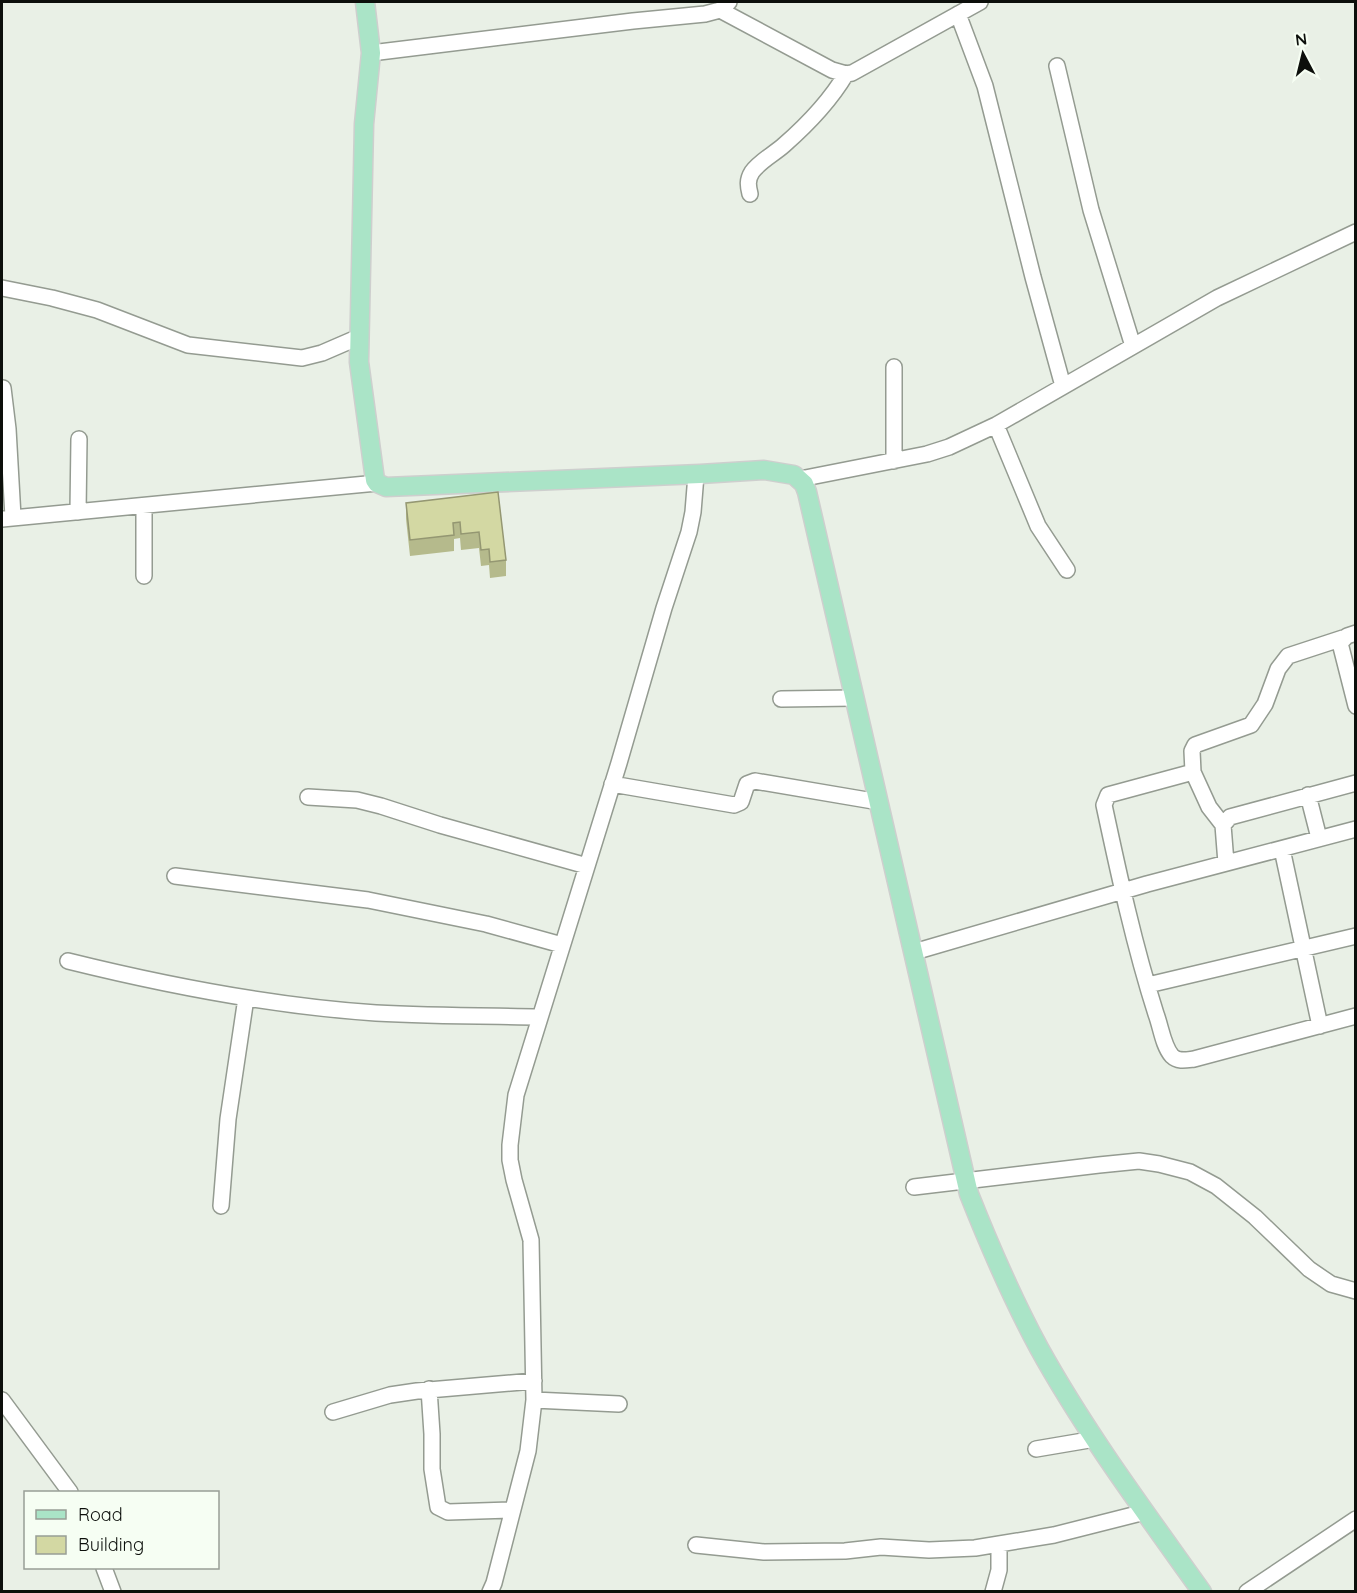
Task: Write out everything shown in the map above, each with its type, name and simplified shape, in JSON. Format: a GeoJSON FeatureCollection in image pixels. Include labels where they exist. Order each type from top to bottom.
{"type":"FeatureCollection","features":[{"type":"Feature","properties":{"kind":"main road"},"geometry":{"type":"LineString","coordinates":[[365,2],[371,52],[364,124],[359,362],[377,483],[386,487],[696,475],[764,470],[794,474],[800,479],[807,492],[966,1181],[998,1266],[1040,1348],[1095,1439],[1202,1592]]}},
{"type":"Feature","properties":{"kind":"street"},"geometry":{"type":"LineString","coordinates":[[371,52],[705,14],[724,6],[832,70],[846,74],[852,73],[980,2]]}},
{"type":"Feature","properties":{"kind":"street"},"geometry":{"type":"LineString","coordinates":[[958,14],[985,86],[1063,386]]}},
{"type":"Feature","properties":{"kind":"street"},"geometry":{"type":"LineString","coordinates":[[1057,66],[1091,210],[1132,346]]}},
{"type":"Feature","properties":{"kind":"street"},"geometry":{"type":"LineString","coordinates":[[750,194],[748,180],[751,173],[784,146],[825,105],[846,74]]}},
{"type":"Feature","properties":{"kind":"street"},"geometry":{"type":"LineString","coordinates":[[800,479],[894,461],[949,447],[996,425],[1217,298],[1356,232]]}},
{"type":"Feature","properties":{"kind":"street"},"geometry":{"type":"LineString","coordinates":[[2,288],[97,310],[188,345],[302,358],[322,353],[359,337]]}},
{"type":"Feature","properties":{"kind":"street"},"geometry":{"type":"LineString","coordinates":[[894,367],[894,461]]}},
{"type":"Feature","properties":{"kind":"street"},"geometry":{"type":"LineString","coordinates":[[3,388],[8,429],[7,518],[377,483]]}},
{"type":"Feature","properties":{"kind":"street"},"geometry":{"type":"LineString","coordinates":[[996,425],[1024,498],[1038,526],[1067,570]]}},
{"type":"Feature","properties":{"kind":"street"},"geometry":{"type":"LineString","coordinates":[[78,512],[79,439]]}},
{"type":"Feature","properties":{"kind":"street"},"geometry":{"type":"LineString","coordinates":[[490,1592],[528,1451],[534,1400],[531,1240],[514,1180],[510,1145],[516,1095],[689,532],[696,475]]}},
{"type":"Feature","properties":{"kind":"street"},"geometry":{"type":"LineString","coordinates":[[144,506],[144,576]]}},
{"type":"Feature","properties":{"kind":"street"},"geometry":{"type":"LineString","coordinates":[[1349,636],[1340,642],[1356,706]]}},
{"type":"Feature","properties":{"kind":"street"},"geometry":{"type":"LineString","coordinates":[[1227,863],[1223,825],[1209,807],[1193,772],[1192,751],[1195,745],[1251,724],[1265,704],[1278,669],[1288,656],[1349,636]]}},
{"type":"Feature","properties":{"kind":"street"},"geometry":{"type":"LineString","coordinates":[[781,699],[855,698]]}},
{"type":"Feature","properties":{"kind":"street"},"geometry":{"type":"LineString","coordinates":[[1193,772],[1114,793],[1105,799],[1104,805],[1123,893],[1148,985],[1168,1048],[1174,1058],[1181,1061],[1194,1059],[1356,1016]]}},
{"type":"Feature","properties":{"kind":"street"},"geometry":{"type":"LineString","coordinates":[[612,784],[734,805],[741,802],[747,784],[755,781],[879,802]]}},
{"type":"Feature","properties":{"kind":"street"},"geometry":{"type":"LineString","coordinates":[[1223,825],[1230,818],[1239,814],[1308,795],[1354,788]]}},
{"type":"Feature","properties":{"kind":"street"},"geometry":{"type":"LineString","coordinates":[[1308,795],[1319,838]]}},
{"type":"Feature","properties":{"kind":"street"},"geometry":{"type":"LineString","coordinates":[[308,797],[357,800],[587,866]]}},
{"type":"Feature","properties":{"kind":"street"},"geometry":{"type":"LineString","coordinates":[[914,952],[1227,863],[1356,829]]}},
{"type":"Feature","properties":{"kind":"street"},"geometry":{"type":"LineString","coordinates":[[1282,849],[1320,1026]]}},
{"type":"Feature","properties":{"kind":"street"},"geometry":{"type":"LineString","coordinates":[[175,876],[391,904],[486,924],[562,945]]}},
{"type":"Feature","properties":{"kind":"street"},"geometry":{"type":"LineString","coordinates":[[1148,985],[1356,936]]}},
{"type":"Feature","properties":{"kind":"street"},"geometry":{"type":"LineString","coordinates":[[68,962],[213,994],[246,998],[377,1012],[540,1017]]}},
{"type":"Feature","properties":{"kind":"street"},"geometry":{"type":"LineString","coordinates":[[221,1206],[228,1119],[246,998]]}},
{"type":"Feature","properties":{"kind":"street"},"geometry":{"type":"LineString","coordinates":[[914,1187],[1139,1161],[1159,1164],[1190,1172],[1216,1186],[1255,1217],[1320,1277],[1331,1284],[1356,1291]]}},
{"type":"Feature","properties":{"kind":"street"},"geometry":{"type":"LineString","coordinates":[[333,1412],[390,1395],[429,1389],[534,1381]]}},
{"type":"Feature","properties":{"kind":"street"},"geometry":{"type":"LineString","coordinates":[[429,1389],[432,1469],[438,1508],[448,1512],[512,1510]]}},
{"type":"Feature","properties":{"kind":"street"},"geometry":{"type":"LineString","coordinates":[[2,1400],[69,1491]]}},
{"type":"Feature","properties":{"kind":"street"},"geometry":{"type":"LineString","coordinates":[[534,1400],[620,1404]]}},
{"type":"Feature","properties":{"kind":"street"},"geometry":{"type":"LineString","coordinates":[[1036,1449],[1095,1439]]}},
{"type":"Feature","properties":{"kind":"street"},"geometry":{"type":"LineString","coordinates":[[696,1545],[764,1552],[845,1551],[881,1547],[928,1550],[975,1548],[1054,1535],[1145,1512]]}},
{"type":"Feature","properties":{"kind":"street"},"geometry":{"type":"LineString","coordinates":[[1247,1592],[1356,1519]]}},
{"type":"Feature","properties":{"kind":"street"},"geometry":{"type":"LineString","coordinates":[[993,1592],[999,1570],[999,1544]]}},
{"type":"Feature","properties":{"kind":"street"},"geometry":{"type":"LineString","coordinates":[[104,1569],[112,1592]]}},
{"type":"Feature","properties":{"kind":"building"},"geometry":{"type":"Polygon","coordinates":[[[498,492],[506,560],[490,562],[489,549],[481,550],[479,532],[461,534],[460,522],[453,523],[454,535],[410,540],[406,503],[498,492]]]}}]}
